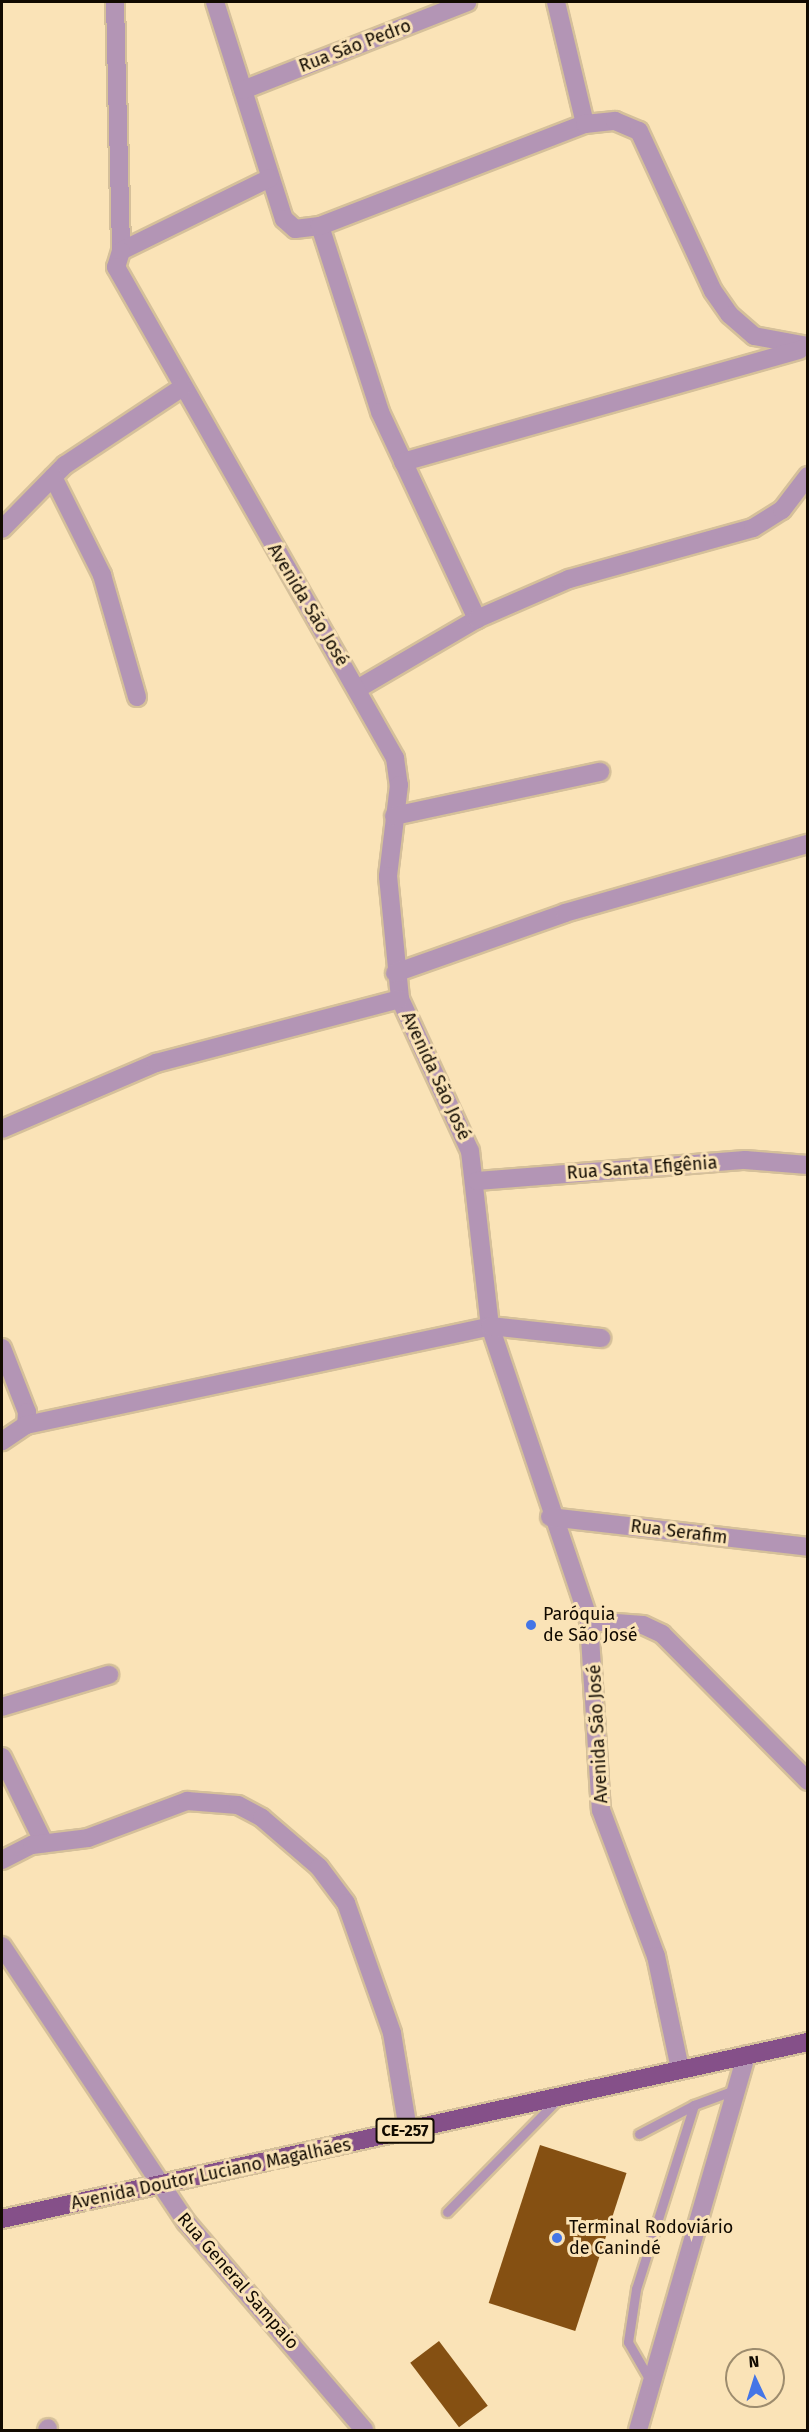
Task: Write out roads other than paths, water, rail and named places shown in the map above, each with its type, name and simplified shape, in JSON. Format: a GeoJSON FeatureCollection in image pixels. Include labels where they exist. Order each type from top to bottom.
{"type":"FeatureCollection","features":[{"type":"Feature","properties":{"kind":"main road","name":"Avenida Doutor Luciano Magalhães"},"geometry":{"type":"LineString","coordinates":[[2,2219],[807,2042]]}},
{"type":"Feature","properties":{"kind":"street"},"geometry":{"type":"LineString","coordinates":[[115,2],[121,251],[270,178]]}},
{"type":"Feature","properties":{"kind":"street"},"geometry":{"type":"LineString","coordinates":[[215,2],[270,178],[288,224],[320,226],[585,124],[615,121],[639,131],[713,291],[730,315],[754,336],[807,347]]}},
{"type":"Feature","properties":{"kind":"street","name":"Rua São Pedro"},"geometry":{"type":"LineString","coordinates":[[243,90],[467,2]]}},
{"type":"Feature","properties":{"kind":"street"},"geometry":{"type":"LineString","coordinates":[[556,2],[585,124]]}},
{"type":"Feature","properties":{"kind":"street"},"geometry":{"type":"LineString","coordinates":[[320,226],[369,379],[403,462],[477,619]]}},
{"type":"Feature","properties":{"kind":"street","name":"Avenida São José"},"geometry":{"type":"LineString","coordinates":[[121,251],[117,272],[276,554],[359,688],[395,758],[394,816],[388,876],[394,973],[400,999],[463,1129],[477,1181],[481,1279],[490,1326],[550,1517],[589,1621],[601,1810],[656,1956],[680,2069]]}},
{"type":"Feature","properties":{"kind":"street"},"geometry":{"type":"LineString","coordinates":[[403,462],[807,347]]}},
{"type":"Feature","properties":{"kind":"street"},"geometry":{"type":"LineString","coordinates":[[2,529],[52,477],[96,441],[183,387]]}},
{"type":"Feature","properties":{"kind":"street"},"geometry":{"type":"LineString","coordinates":[[359,688],[477,619],[569,579],[753,528],[782,510],[807,476]]}},
{"type":"Feature","properties":{"kind":"street"},"geometry":{"type":"LineString","coordinates":[[52,477],[102,575],[137,697]]}},
{"type":"Feature","properties":{"kind":"street"},"geometry":{"type":"LineString","coordinates":[[394,816],[600,772]]}},
{"type":"Feature","properties":{"kind":"street"},"geometry":{"type":"LineString","coordinates":[[394,973],[565,913],[807,844]]}},
{"type":"Feature","properties":{"kind":"street"},"geometry":{"type":"LineString","coordinates":[[2,1129],[156,1063],[400,999]]}},
{"type":"Feature","properties":{"kind":"street","name":"Rua Santa Efigênia"},"geometry":{"type":"LineString","coordinates":[[477,1181],[745,1160],[807,1165]]}},
{"type":"Feature","properties":{"kind":"street"},"geometry":{"type":"LineString","coordinates":[[2,1441],[26,1425],[490,1326],[601,1338]]}},
{"type":"Feature","properties":{"kind":"street"},"geometry":{"type":"LineString","coordinates":[[2,1348],[23,1395],[26,1425]]}},
{"type":"Feature","properties":{"kind":"street","name":"Rua Serafim"},"geometry":{"type":"LineString","coordinates":[[550,1517],[807,1547]]}},
{"type":"Feature","properties":{"kind":"street"},"geometry":{"type":"LineString","coordinates":[[589,1621],[643,1625],[662,1634],[807,1781]]}},
{"type":"Feature","properties":{"kind":"street"},"geometry":{"type":"LineString","coordinates":[[2,1707],[109,1675]]}},
{"type":"Feature","properties":{"kind":"street"},"geometry":{"type":"LineString","coordinates":[[2,1756],[44,1843]]}},
{"type":"Feature","properties":{"kind":"street"},"geometry":{"type":"LineString","coordinates":[[2,1860],[44,1843],[88,1838],[187,1801],[238,1805],[262,1818],[319,1868],[346,1903],[392,2032],[408,2130]]}},
{"type":"Feature","properties":{"kind":"street","name":"Rua General Sampaio"},"geometry":{"type":"LineString","coordinates":[[2,1946],[159,2185],[364,2430]]}},
{"type":"Feature","properties":{"kind":"street"},"geometry":{"type":"LineString","coordinates":[[638,2430],[746,2055]]}},
{"type":"Feature","properties":{"kind":"lane"},"geometry":{"type":"LineString","coordinates":[[639,2134],[694,2105],[735,2090]]}},
{"type":"Feature","properties":{"kind":"lane"},"geometry":{"type":"LineString","coordinates":[[447,2212],[560,2097]]}},
{"type":"Feature","properties":{"kind":"lane"},"geometry":{"type":"LineString","coordinates":[[652,2384],[628,2342],[630,2318],[694,2105]]}},
{"type":"Feature","properties":{"kind":"place","name":"Paróquia de São José"},"geometry":{"type":"Point","coordinates":[531,1625]}},
{"type":"Feature","properties":{"kind":"place","name":"Terminal Rodoviário de Canindé"},"geometry":{"type":"Point","coordinates":[557,2238]}}]}
